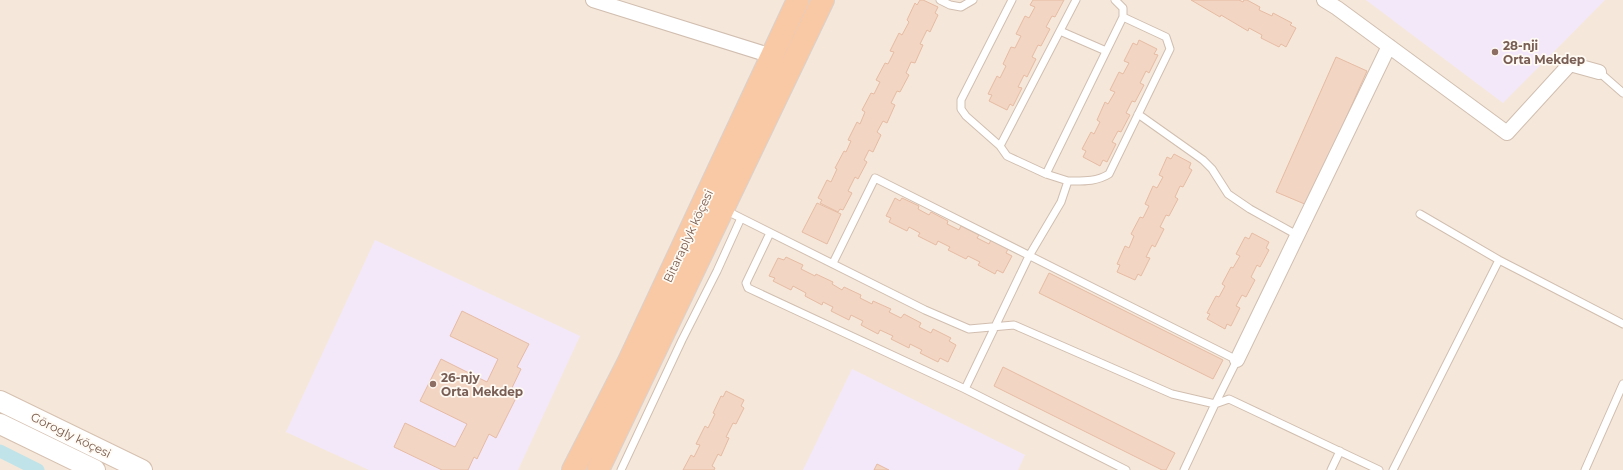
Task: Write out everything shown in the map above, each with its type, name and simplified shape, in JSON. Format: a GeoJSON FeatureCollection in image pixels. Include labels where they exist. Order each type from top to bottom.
{"type":"FeatureCollection","features":[{"type":"Feature","properties":{"kind":"highway","name":"Bitaraplyk köçesi"},"geometry":{"type":"LineString","coordinates":[[573,470],[628,363],[798,0]]}},
{"type":"Feature","properties":{"kind":"highway","name":"Bitaraplyk köçesi"},"geometry":{"type":"LineString","coordinates":[[598,470],[732,214],[823,0]]}},
{"type":"Feature","properties":{"kind":"main road","name":"Görogly köçesi"},"geometry":{"type":"LineString","coordinates":[[0,401],[142,470]]}},
{"type":"Feature","properties":{"kind":"main road","name":"Görogly köçesi"},"geometry":{"type":"LineString","coordinates":[[0,424],[95,470]]}},
{"type":"Feature","properties":{"kind":"street"},"geometry":{"type":"LineString","coordinates":[[593,0],[772,56]]}},
{"type":"Feature","properties":{"kind":"street"},"geometry":{"type":"LineString","coordinates":[[1324,0],[1507,133],[1570,64],[1599,72]]}},
{"type":"Feature","properties":{"kind":"street"},"geometry":{"type":"LineString","coordinates":[[1237,360],[1389,46]]}},
{"type":"Feature","properties":{"kind":"lane"},"geometry":{"type":"LineString","coordinates":[[940,0],[950,5],[961,7],[974,0]]}},
{"type":"Feature","properties":{"kind":"lane"},"geometry":{"type":"LineString","coordinates":[[1012,0],[961,100],[961,110],[1000,146],[1007,156],[1046,174],[1068,181],[1088,181],[1100,179],[1109,174],[1170,49],[1166,37],[1123,16]]}},
{"type":"Feature","properties":{"kind":"lane"},"geometry":{"type":"LineString","coordinates":[[1000,146],[1076,0]]}},
{"type":"Feature","properties":{"kind":"lane"},"geometry":{"type":"LineString","coordinates":[[1046,174],[1123,16],[1123,8],[1115,0]]}},
{"type":"Feature","properties":{"kind":"lane"},"geometry":{"type":"LineString","coordinates":[[1060,31],[1106,51]]}},
{"type":"Feature","properties":{"kind":"lane"},"geometry":{"type":"LineString","coordinates":[[1599,72],[1623,93]]}},
{"type":"Feature","properties":{"kind":"lane"},"geometry":{"type":"LineString","coordinates":[[1138,114],[1203,160],[1212,168],[1228,194],[1250,209],[1297,235]]}},
{"type":"Feature","properties":{"kind":"lane"},"geometry":{"type":"LineString","coordinates":[[833,264],[875,178],[1237,360],[1184,470]]}},
{"type":"Feature","properties":{"kind":"lane"},"geometry":{"type":"LineString","coordinates":[[965,389],[1029,256],[1061,202],[1068,181]]}},
{"type":"Feature","properties":{"kind":"lane"},"geometry":{"type":"LineString","coordinates":[[621,470],[682,340],[717,271],[732,214],[925,310],[969,329],[1014,325],[1172,394],[1215,404],[1229,399],[1379,470]]}},
{"type":"Feature","properties":{"kind":"lane"},"geometry":{"type":"LineString","coordinates":[[1420,214],[1499,260],[1623,324]]}},
{"type":"Feature","properties":{"kind":"lane"},"geometry":{"type":"LineString","coordinates":[[770,233],[746,283],[748,288],[965,389],[1126,470]]}},
{"type":"Feature","properties":{"kind":"lane"},"geometry":{"type":"LineString","coordinates":[[1393,470],[1499,260]]}},
{"type":"Feature","properties":{"kind":"lane"},"geometry":{"type":"LineString","coordinates":[[1585,470],[1623,384]]}},
{"type":"Feature","properties":{"kind":"lane"},"geometry":{"type":"LineString","coordinates":[[1331,470],[1340,451]]}},
{"type":"Feature","properties":{"kind":"shaded area"},"geometry":{"type":"Polygon","coordinates":[[[0,0],[1623,0],[1623,470],[0,470],[0,0]]]}},
{"type":"Feature","properties":{"kind":"shaded area","name":"28-nji Orta Mekdep"},"geometry":{"type":"Polygon","coordinates":[[[1366,0],[1605,0],[1503,103],[1366,0]]]}},
{"type":"Feature","properties":{"kind":"shaded area","name":"26-njy Orta Mekdep"},"geometry":{"type":"Polygon","coordinates":[[[375,240],[580,336],[518,470],[369,470],[286,432],[375,240]]]}},
{"type":"Feature","properties":{"kind":"shaded area"},"geometry":{"type":"Polygon","coordinates":[[[852,369],[1025,455],[1018,470],[803,470],[852,369]]]}},
{"type":"Feature","properties":{"kind":"building"},"geometry":{"type":"Polygon","coordinates":[[[920,0],[938,7],[935,13],[938,15],[930,32],[927,30],[920,44],[923,45],[915,63],[911,62],[906,73],[909,75],[900,92],[897,91],[891,103],[895,105],[887,123],[883,121],[877,132],[881,135],[873,152],[869,150],[864,160],[867,162],[858,179],[855,177],[848,191],[852,193],[843,210],[840,209],[838,212],[820,203],[822,200],[818,198],[827,180],[831,182],[837,169],[835,168],[844,151],[846,152],[851,141],[848,140],[857,122],[860,124],[865,112],[862,110],[871,93],[874,94],[880,82],[876,80],[885,63],[888,64],[894,52],[890,51],[899,33],[902,35],[909,22],[907,20],[915,3],[917,5],[920,0]]]}},
{"type":"Feature","properties":{"kind":"building"},"geometry":{"type":"Polygon","coordinates":[[[1033,0],[1064,0],[1055,17],[1052,16],[1046,27],[1050,29],[1041,46],[1038,45],[1032,57],[1036,59],[1027,77],[1024,75],[1018,87],[1022,88],[1013,106],[1010,104],[1007,110],[989,101],[992,95],[988,94],[997,76],[1000,78],[1006,66],[1003,64],[1011,47],[1015,48],[1021,36],[1016,34],[1025,16],[1029,18],[1035,7],[1030,5],[1033,0]]]}},
{"type":"Feature","properties":{"kind":"building"},"geometry":{"type":"Polygon","coordinates":[[[1191,0],[1239,0],[1243,2],[1244,0],[1247,0],[1260,7],[1259,10],[1272,16],[1273,13],[1292,23],[1290,25],[1296,28],[1286,47],[1281,44],[1279,47],[1261,38],[1262,35],[1249,28],[1248,31],[1191,0]]]}},
{"type":"Feature","properties":{"kind":"building"},"geometry":{"type":"Polygon","coordinates":[[[1139,40],[1157,49],[1154,54],[1158,55],[1149,73],[1146,71],[1140,83],[1144,85],[1135,102],[1132,101],[1126,113],[1130,115],[1121,132],[1118,131],[1112,142],[1116,144],[1107,162],[1103,160],[1100,166],[1083,157],[1086,151],[1082,149],[1091,132],[1094,134],[1100,122],[1097,120],[1105,102],[1108,104],[1115,92],[1110,90],[1119,72],[1123,74],[1129,63],[1124,61],[1133,43],[1137,45],[1139,40]]]}},
{"type":"Feature","properties":{"kind":"building"},"geometry":{"type":"Polygon","coordinates":[[[1336,57],[1367,71],[1307,205],[1276,192],[1336,57]]]}},
{"type":"Feature","properties":{"kind":"building"},"geometry":{"type":"Polygon","coordinates":[[[1174,154],[1191,163],[1189,168],[1192,170],[1183,187],[1180,186],[1175,197],[1178,199],[1169,216],[1166,215],[1160,227],[1164,229],[1155,247],[1152,245],[1146,257],[1150,258],[1141,276],[1138,274],[1135,280],[1117,272],[1120,265],[1117,264],[1125,246],[1129,248],[1134,236],[1131,234],[1140,217],[1143,218],[1149,206],[1145,204],[1153,186],[1157,188],[1163,177],[1159,175],[1167,157],[1171,159],[1174,154]]]}},
{"type":"Feature","properties":{"kind":"building"},"geometry":{"type":"Polygon","coordinates":[[[895,198],[900,201],[902,198],[919,206],[918,209],[929,215],[931,212],[948,221],[947,224],[959,230],[961,226],[979,235],[977,238],[989,244],[991,240],[1008,249],[1006,253],[1012,256],[1003,273],[997,270],[995,274],[978,265],[980,262],[968,256],[966,259],[948,250],[950,247],[938,241],[936,245],[918,236],[920,233],[909,227],[907,231],[889,222],[891,218],[886,216],[895,198]]]}},
{"type":"Feature","properties":{"kind":"building"},"geometry":{"type":"Polygon","coordinates":[[[817,203],[841,214],[827,244],[802,232],[817,203]]]}},
{"type":"Feature","properties":{"kind":"building"},"geometry":{"type":"Polygon","coordinates":[[[1252,233],[1269,242],[1266,248],[1269,250],[1260,267],[1257,265],[1251,277],[1255,280],[1246,297],[1242,295],[1236,306],[1240,308],[1231,326],[1227,324],[1225,329],[1207,319],[1210,314],[1207,313],[1216,296],[1219,297],[1225,286],[1222,284],[1231,267],[1233,268],[1240,256],[1236,254],[1245,237],[1249,239],[1252,233]]]}},
{"type":"Feature","properties":{"kind":"building"},"geometry":{"type":"Polygon","coordinates":[[[786,257],[803,265],[801,269],[815,276],[816,274],[833,282],[832,284],[842,290],[844,287],[861,295],[860,298],[872,304],[873,301],[891,309],[889,312],[901,318],[904,314],[921,323],[919,327],[931,333],[933,329],[951,338],[949,341],[956,345],[948,362],[940,358],[938,362],[920,353],[922,350],[910,344],[909,348],[891,339],[893,336],[880,330],[878,334],[861,325],[863,321],[851,315],[849,320],[831,311],[833,307],[823,302],[822,305],[805,296],[806,293],[793,286],[791,290],[773,281],[775,278],[769,276],[778,258],[784,260],[786,257]]]}},
{"type":"Feature","properties":{"kind":"building"},"geometry":{"type":"Polygon","coordinates":[[[1049,273],[1223,360],[1213,379],[1039,293],[1049,273]]]}},
{"type":"Feature","properties":{"kind":"building"},"geometry":{"type":"Polygon","coordinates":[[[462,311],[529,344],[517,367],[521,369],[510,392],[517,396],[496,438],[489,434],[477,459],[474,457],[468,470],[442,470],[394,447],[405,423],[455,447],[467,424],[420,401],[441,359],[487,382],[498,359],[450,336],[462,311]]]}},
{"type":"Feature","properties":{"kind":"building"},"geometry":{"type":"Polygon","coordinates":[[[1003,367],[1175,453],[1166,470],[1162,470],[994,386],[1003,367]]]}},
{"type":"Feature","properties":{"kind":"building"},"geometry":{"type":"Polygon","coordinates":[[[726,391],[744,400],[741,406],[744,408],[736,424],[733,423],[726,437],[729,438],[721,456],[718,454],[712,466],[715,468],[714,470],[683,470],[691,455],[694,457],[700,445],[696,444],[705,426],[708,428],[715,414],[713,413],[721,396],[723,397],[726,391]]]}},
{"type":"Feature","properties":{"kind":"building"},"geometry":{"type":"Polygon","coordinates":[[[877,464],[889,470],[874,470],[877,464]]]}},
{"type":"Feature","properties":{"kind":"waterway"},"geometry":{"type":"LineString","coordinates":[[0,451],[38,470]]}},
{"type":"Feature","properties":{"kind":"place","name":"28-nji Orta Mekdep"},"geometry":{"type":"Point","coordinates":[1495,52]}},
{"type":"Feature","properties":{"kind":"place","name":"26-njy Orta Mekdep"},"geometry":{"type":"Point","coordinates":[433,384]}}]}
